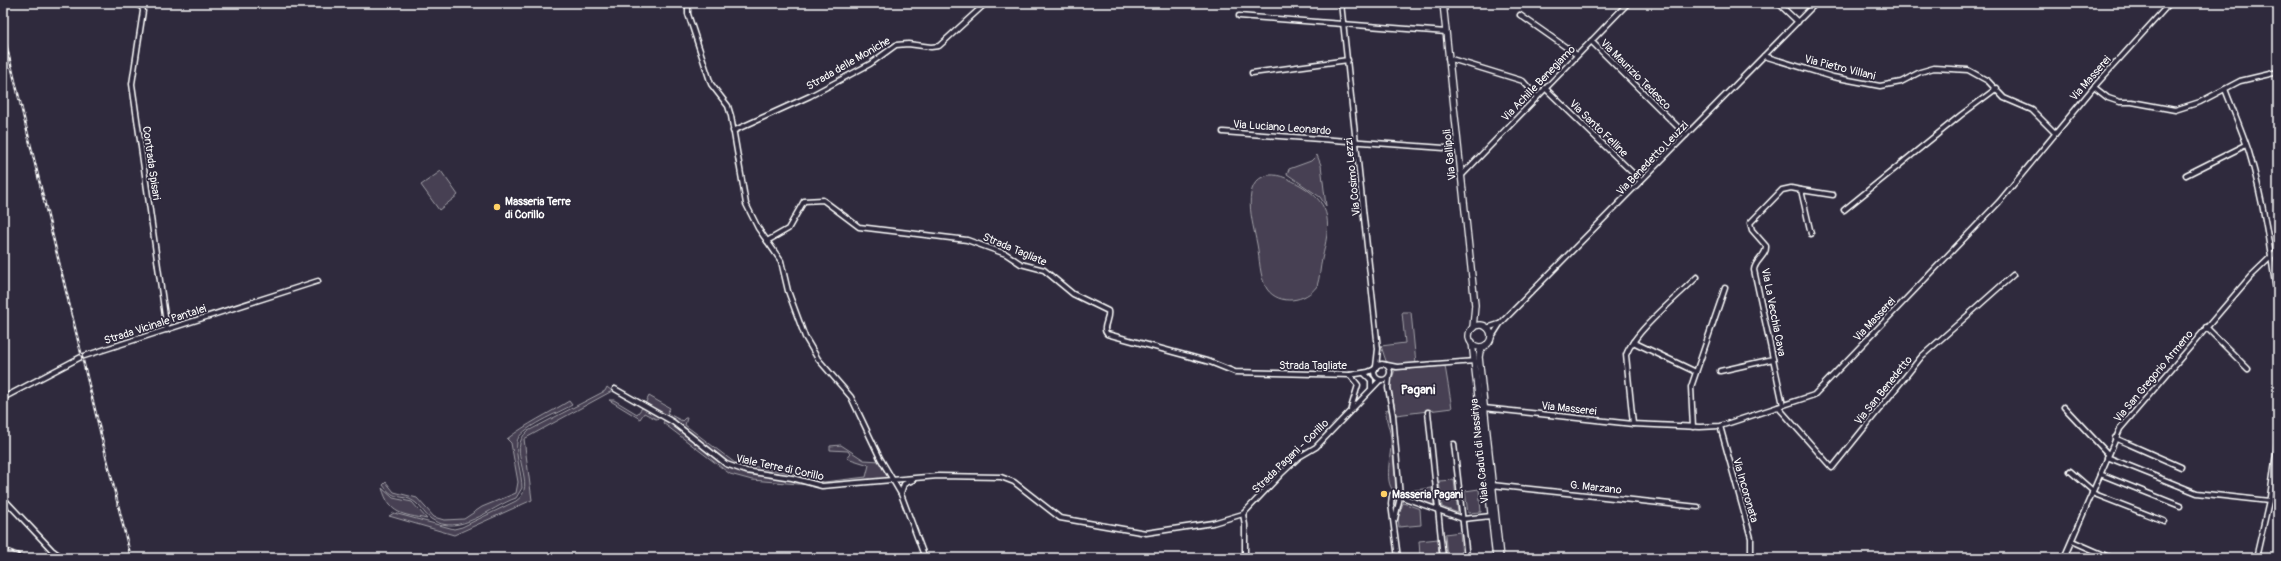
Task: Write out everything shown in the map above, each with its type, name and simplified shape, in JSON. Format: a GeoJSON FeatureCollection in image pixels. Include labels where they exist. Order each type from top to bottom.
{"type":"FeatureCollection","features":[{"type":"Feature","properties":{"kind":"main road","name":"Via Gallipoli"},"geometry":{"type":"LineString","coordinates":[[1443,3],[1475,305],[1478,319],[1486,327],[1491,338]]}},
{"type":"Feature","properties":{"kind":"main road","name":"Via Gallipoli"},"geometry":{"type":"LineString","coordinates":[[1472,342],[1469,336],[1473,328],[1475,305]]}},
{"type":"Feature","properties":{"kind":"main road"},"geometry":{"type":"LineString","coordinates":[[1473,328],[1478,325],[1486,327]]}},
{"type":"Feature","properties":{"kind":"main road"},"geometry":{"type":"LineString","coordinates":[[1472,342],[1478,346],[1486,344],[1491,338]]}},
{"type":"Feature","properties":{"kind":"main road","name":"Viale Caduti di Nassiriya"},"geometry":{"type":"LineString","coordinates":[[1472,342],[1496,558]]}},
{"type":"Feature","properties":{"kind":"main road","name":"Viale Caduti di Nassiriya"},"geometry":{"type":"LineString","coordinates":[[1486,344],[1480,351],[1479,357],[1500,558]]}},
{"type":"Feature","properties":{"kind":"street","name":"Contrada Spisari"},"geometry":{"type":"LineString","coordinates":[[134,3],[142,7],[143,11],[132,84],[167,330]]}},
{"type":"Feature","properties":{"kind":"street"},"geometry":{"type":"LineString","coordinates":[[688,3],[688,14],[711,84],[728,106],[734,131],[746,204],[767,241],[781,261],[788,291],[808,342],[818,359],[851,397],[880,458],[894,480],[901,494],[925,558]]}},
{"type":"Feature","properties":{"kind":"street","name":"Strada delle Moniche"},"geometry":{"type":"LineString","coordinates":[[734,131],[810,96],[870,64],[896,45],[908,44],[931,47],[939,46],[986,3]]}},
{"type":"Feature","properties":{"kind":"street","name":"Via Cosimo Lezzi"},"geometry":{"type":"LineString","coordinates":[[1341,3],[1378,349],[1375,368]]}},
{"type":"Feature","properties":{"kind":"street","name":"Via Achille Benegiamo"},"geometry":{"type":"LineString","coordinates":[[1461,176],[1628,3]]}},
{"type":"Feature","properties":{"kind":"street"},"geometry":{"type":"LineString","coordinates":[[1778,3],[1798,22]]}},
{"type":"Feature","properties":{"kind":"street","name":"Via Benedetto Leuzzi"},"geometry":{"type":"LineString","coordinates":[[1491,338],[1500,324],[1816,3]]}},
{"type":"Feature","properties":{"kind":"street","name":"Via Masserei"},"geometry":{"type":"LineString","coordinates":[[1484,408],[1633,424],[1693,427],[1720,426],[1814,395],[1999,202],[2094,87],[2170,3]]}},
{"type":"Feature","properties":{"kind":"street"},"geometry":{"type":"LineString","coordinates":[[1520,15],[1577,55]]}},
{"type":"Feature","properties":{"kind":"street"},"geometry":{"type":"LineString","coordinates":[[1239,16],[1446,32]]}},
{"type":"Feature","properties":{"kind":"street","name":"Via Maurizio Tedesco"},"geometry":{"type":"LineString","coordinates":[[1591,41],[1686,136]]}},
{"type":"Feature","properties":{"kind":"street","name":"Via Pietro Villani"},"geometry":{"type":"LineString","coordinates":[[1764,56],[1833,77],[1880,86],[1901,82],[1920,72],[1934,68],[1968,70],[1988,81],[1997,88],[2004,98],[2036,113],[2055,133]]}},
{"type":"Feature","properties":{"kind":"street"},"geometry":{"type":"LineString","coordinates":[[1448,58],[1523,81],[1537,97]]}},
{"type":"Feature","properties":{"kind":"street"},"geometry":{"type":"LineString","coordinates":[[1252,73],[1348,60]]}},
{"type":"Feature","properties":{"kind":"street"},"geometry":{"type":"LineString","coordinates":[[2094,87],[2108,98],[2120,102],[2132,102],[2175,110],[2185,108],[2240,82],[2278,72]]}},
{"type":"Feature","properties":{"kind":"street","name":"Via Santo Felline"},"geometry":{"type":"LineString","coordinates":[[1545,88],[1641,181]]}},
{"type":"Feature","properties":{"kind":"street"},"geometry":{"type":"LineString","coordinates":[[1844,210],[1961,115],[1997,88]]}},
{"type":"Feature","properties":{"kind":"street"},"geometry":{"type":"LineString","coordinates":[[2225,89],[2246,146],[2255,177],[2278,305]]}},
{"type":"Feature","properties":{"kind":"street","name":"Via Luciano Leonardo"},"geometry":{"type":"LineString","coordinates":[[1223,132],[1458,149]]}},
{"type":"Feature","properties":{"kind":"street"},"geometry":{"type":"LineString","coordinates":[[2186,175],[2246,146]]}},
{"type":"Feature","properties":{"kind":"street","name":"Via La Vecchia Cava"},"geometry":{"type":"LineString","coordinates":[[1783,405],[1754,270],[1757,262],[1766,252],[1766,246],[1752,230],[1750,223],[1782,190],[1791,188],[1801,190]]}},
{"type":"Feature","properties":{"kind":"street"},"geometry":{"type":"LineString","coordinates":[[1811,234],[1801,190],[1833,195]]}},
{"type":"Feature","properties":{"kind":"street","name":"Strada Tagliate"},"geometry":{"type":"LineString","coordinates":[[767,241],[788,229],[804,201],[823,200],[859,227],[967,240],[1006,254],[1021,264],[1044,270],[1073,294],[1108,311],[1105,329],[1107,334],[1210,362],[1235,372],[1293,375],[1350,375],[1364,373],[1375,368]]}},
{"type":"Feature","properties":{"kind":"street","name":"Via San Gregorio Armeno"},"geometry":{"type":"LineString","coordinates":[[2064,558],[2115,438],[2132,412],[2206,327],[2278,250]]}},
{"type":"Feature","properties":{"kind":"street","name":"Via San Benedetto"},"geometry":{"type":"LineString","coordinates":[[1778,407],[1832,468],[1922,356],[2013,275]]}},
{"type":"Feature","properties":{"kind":"street"},"geometry":{"type":"LineString","coordinates":[[1633,424],[1626,355],[1633,342],[1696,277]]}},
{"type":"Feature","properties":{"kind":"street","name":"Strada Vicinale Pantalei"},"geometry":{"type":"LineString","coordinates":[[3,398],[74,360],[318,281]]}},
{"type":"Feature","properties":{"kind":"street"},"geometry":{"type":"LineString","coordinates":[[1693,427],[1690,387],[1725,288]]}},
{"type":"Feature","properties":{"kind":"street","name":"Via Benedetto Leuzzi"},"geometry":{"type":"LineString","coordinates":[[1486,327],[1500,324]]}},
{"type":"Feature","properties":{"kind":"street"},"geometry":{"type":"LineString","coordinates":[[2206,327],[2248,369]]}},
{"type":"Feature","properties":{"kind":"street"},"geometry":{"type":"LineString","coordinates":[[1633,342],[1696,372]]}},
{"type":"Feature","properties":{"kind":"street","name":"Via Cosimo Lezzi"},"geometry":{"type":"LineString","coordinates":[[1378,349],[1386,365]]}},
{"type":"Feature","properties":{"kind":"street"},"geometry":{"type":"LineString","coordinates":[[1720,371],[1773,359]]}},
{"type":"Feature","properties":{"kind":"street"},"geometry":{"type":"LineString","coordinates":[[1371,389],[1375,368],[1386,365],[1397,367],[1475,361]]}},
{"type":"Feature","properties":{"kind":"street"},"geometry":{"type":"LineString","coordinates":[[1386,365],[1390,371]]}},
{"type":"Feature","properties":{"kind":"street"},"geometry":{"type":"LineString","coordinates":[[1394,521],[1400,497],[1393,415],[1388,391],[1388,378],[1390,371],[1397,367]]}},
{"type":"Feature","properties":{"kind":"street"},"geometry":{"type":"LineString","coordinates":[[1364,373],[1371,380],[1371,389]]}},
{"type":"Feature","properties":{"kind":"street"},"geometry":{"type":"LineString","coordinates":[[1350,375],[1358,385],[1350,410]]}},
{"type":"Feature","properties":{"kind":"street"},"geometry":{"type":"LineString","coordinates":[[1374,376],[1388,391]]}},
{"type":"Feature","properties":{"kind":"street","name":"Strada Pagani - Corillo"},"geometry":{"type":"LineString","coordinates":[[894,480],[986,476],[1008,479],[1060,518],[1146,533],[1213,523],[1243,514],[1285,470],[1299,457],[1316,446],[1371,389],[1380,381],[1388,378]]}},
{"type":"Feature","properties":{"kind":"street","name":"Viale Terre di Corillo"},"geometry":{"type":"LineString","coordinates":[[616,389],[673,422],[718,459],[733,467],[822,486],[894,480]]}},
{"type":"Feature","properties":{"kind":"street"},"geometry":{"type":"LineString","coordinates":[[2064,408],[2107,456],[2197,493],[2269,500]]}},
{"type":"Feature","properties":{"kind":"street"},"geometry":{"type":"LineString","coordinates":[[1428,412],[1443,558]]}},
{"type":"Feature","properties":{"kind":"street","name":"Via Incoronata"},"geometry":{"type":"LineString","coordinates":[[1720,426],[1750,538],[1751,558]]}},
{"type":"Feature","properties":{"kind":"street"},"geometry":{"type":"LineString","coordinates":[[2115,438],[2181,467]]}},
{"type":"Feature","properties":{"kind":"street"},"geometry":{"type":"LineString","coordinates":[[2256,558],[2269,500],[2278,439]]}},
{"type":"Feature","properties":{"kind":"street"},"geometry":{"type":"LineString","coordinates":[[1454,444],[1467,558]]}},
{"type":"Feature","properties":{"kind":"street"},"geometry":{"type":"LineString","coordinates":[[2070,471],[2092,492],[2164,521]]}},
{"type":"Feature","properties":{"kind":"street"},"geometry":{"type":"LineString","coordinates":[[2100,474],[2180,506]]}},
{"type":"Feature","properties":{"kind":"street"},"geometry":{"type":"LineString","coordinates":[[901,494],[904,484],[921,478]]}},
{"type":"Feature","properties":{"kind":"street","name":"G. Marzano"},"geometry":{"type":"LineString","coordinates":[[1492,485],[1698,506]]}},
{"type":"Feature","properties":{"kind":"street"},"geometry":{"type":"LineString","coordinates":[[1398,558],[1391,504],[1392,495],[1463,519],[1491,516]]}},
{"type":"Feature","properties":{"kind":"street"},"geometry":{"type":"LineString","coordinates":[[3,498],[52,550],[63,558]]}},
{"type":"Feature","properties":{"kind":"street"},"geometry":{"type":"LineString","coordinates":[[1243,514],[1246,525],[1245,558]]}},
{"type":"Feature","properties":{"kind":"street"},"geometry":{"type":"LineString","coordinates":[[2072,541],[2110,558]]}},
{"type":"Feature","properties":{"kind":"shaded area"},"geometry":{"type":"Polygon","coordinates":[[[1317,155],[1321,165],[1326,206],[1320,197],[1287,174],[1289,169],[1311,161],[1317,155]]]}},
{"type":"Feature","properties":{"kind":"shaded area"},"geometry":{"type":"Polygon","coordinates":[[[441,171],[458,195],[439,210],[421,185],[441,171]]]}},
{"type":"Feature","properties":{"kind":"shaded area"},"geometry":{"type":"Polygon","coordinates":[[[1269,175],[1278,175],[1300,185],[1319,200],[1327,217],[1327,236],[1317,286],[1306,296],[1292,300],[1278,298],[1272,294],[1267,289],[1262,279],[1250,204],[1254,185],[1260,179],[1269,175]]]}},
{"type":"Feature","properties":{"kind":"shaded area"},"geometry":{"type":"Polygon","coordinates":[[[1402,312],[1411,312],[1416,364],[1394,366],[1386,361],[1381,346],[1405,343],[1402,312]]]}},
{"type":"Feature","properties":{"kind":"shaded area"},"geometry":{"type":"Polygon","coordinates":[[[1445,366],[1452,408],[1396,415],[1390,384],[1395,370],[1445,366]]]}},
{"type":"Feature","properties":{"kind":"shaded area"},"geometry":{"type":"Polygon","coordinates":[[[607,387],[612,391],[524,439],[532,500],[454,535],[389,516],[394,513],[454,529],[462,527],[516,501],[522,494],[525,486],[519,447],[522,439],[528,431],[605,391],[607,387]]]}},
{"type":"Feature","properties":{"kind":"shaded area"},"geometry":{"type":"Polygon","coordinates":[[[649,396],[670,408],[667,413],[682,421],[687,418],[685,425],[735,463],[791,473],[824,482],[866,477],[869,465],[847,458],[850,454],[848,451],[830,450],[830,446],[841,445],[864,460],[880,461],[890,479],[826,485],[731,466],[645,404],[649,396]]]}},
{"type":"Feature","properties":{"kind":"shaded area"},"geometry":{"type":"Polygon","coordinates":[[[609,400],[614,400],[637,414],[643,407],[660,418],[656,419],[644,413],[640,419],[609,400]]]}},
{"type":"Feature","properties":{"kind":"shaded area"},"geometry":{"type":"Polygon","coordinates":[[[569,401],[572,405],[532,426],[524,431],[519,437],[517,442],[517,453],[522,488],[516,498],[474,519],[452,525],[442,524],[431,519],[416,503],[407,498],[391,494],[383,485],[386,482],[394,492],[417,498],[434,517],[444,520],[464,519],[482,507],[516,493],[518,482],[511,443],[507,439],[529,424],[569,401]]]}},
{"type":"Feature","properties":{"kind":"shaded area"},"geometry":{"type":"Polygon","coordinates":[[[1388,409],[1390,414],[1396,492],[1392,489],[1389,483],[1391,441],[1386,414],[1386,410],[1388,409]]]}},
{"type":"Feature","properties":{"kind":"shaded area"},"geometry":{"type":"Polygon","coordinates":[[[665,419],[716,459],[734,469],[833,487],[752,480],[730,474],[663,423],[665,419]]]}},
{"type":"Feature","properties":{"kind":"shaded area"},"geometry":{"type":"Polygon","coordinates":[[[1454,480],[1458,513],[1442,507],[1439,481],[1454,480]]]}},
{"type":"Feature","properties":{"kind":"shaded area"},"geometry":{"type":"Polygon","coordinates":[[[382,488],[393,498],[412,502],[427,519],[398,512],[389,504],[382,488]]]}},
{"type":"Feature","properties":{"kind":"shaded area"},"geometry":{"type":"Polygon","coordinates":[[[1432,488],[1434,505],[1415,498],[1414,490],[1432,488]]]}},
{"type":"Feature","properties":{"kind":"shaded area"},"geometry":{"type":"Polygon","coordinates":[[[1479,489],[1481,512],[1468,513],[1465,491],[1479,489]]]}},
{"type":"Feature","properties":{"kind":"shaded area"},"geometry":{"type":"Polygon","coordinates":[[[1403,503],[1420,509],[1421,525],[1399,527],[1398,518],[1403,503]]]}},
{"type":"Feature","properties":{"kind":"shaded area"},"geometry":{"type":"Polygon","coordinates":[[[1460,532],[1462,557],[1447,558],[1445,534],[1460,532]]]}},
{"type":"Feature","properties":{"kind":"shaded area"},"geometry":{"type":"Polygon","coordinates":[[[1438,539],[1439,558],[1407,558],[1420,556],[1419,541],[1438,539]]]}},
{"type":"Feature","properties":{"kind":"railway"},"geometry":{"type":"LineString","coordinates":[[3,32],[131,558]]}},
{"type":"Feature","properties":{"kind":"railway"},"geometry":{"type":"LineString","coordinates":[[3,548],[29,558]]}},
{"type":"Feature","properties":{"kind":"place","name":"Masseria Terre di Corillo"},"geometry":{"type":"Point","coordinates":[497,207]}},
{"type":"Feature","properties":{"kind":"place","name":"Masseria Pagani"},"geometry":{"type":"Point","coordinates":[1384,494]}},
{"type":"Feature","properties":{"kind":"district","name":"Pagani"},"geometry":{"type":"Point","coordinates":[1418,389]}}]}
